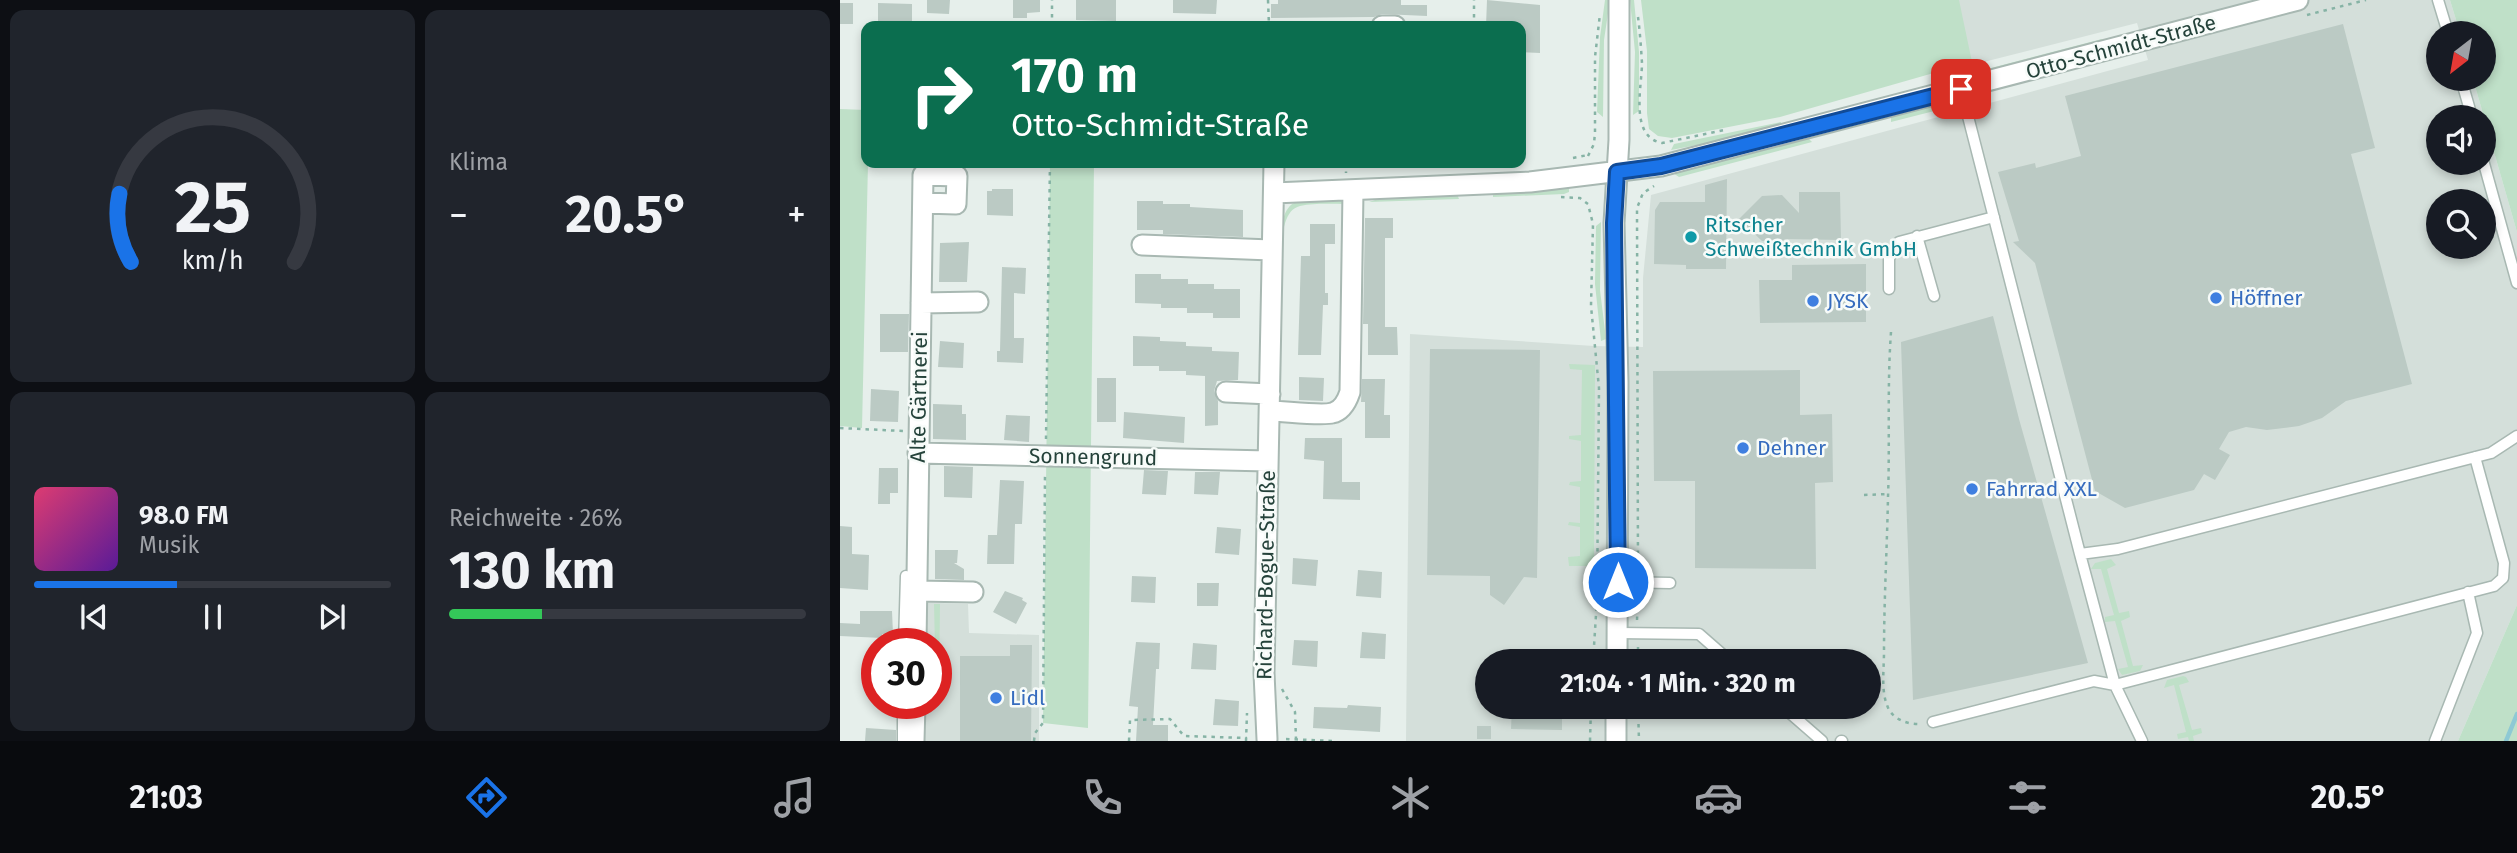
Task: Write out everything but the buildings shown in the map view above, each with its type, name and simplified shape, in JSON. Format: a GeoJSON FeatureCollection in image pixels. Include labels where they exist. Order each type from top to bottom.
{"type":"FeatureCollection","features":[{"type":"Feature","properties":{"kind":"street"},"geometry":{"type":"LineString","coordinates":[[1619,0],[1614,223],[1618,582],[1627,633],[1621,649]]}},
{"type":"Feature","properties":{"kind":"street","name":"Otto-Schmidt-Straße"},"geometry":{"type":"LineString","coordinates":[[1617,172],[1661,166],[1962,97],[2298,0]]}},
{"type":"Feature","properties":{"kind":"street","name":"Richard-Bogue-Straße"},"geometry":{"type":"LineString","coordinates":[[1267,739],[1264,673],[1273,168]]}},
{"type":"Feature","properties":{"kind":"street"},"geometry":{"type":"LineString","coordinates":[[1274,193],[1350,184],[1530,182],[1617,172]]}},
{"type":"Feature","properties":{"kind":"street"},"geometry":{"type":"LineString","coordinates":[[1226,393],[1333,413],[1343,407],[1350,392],[1350,184]]}},
{"type":"Feature","properties":{"kind":"street","name":"Alte Gärtnerei"},"geometry":{"type":"LineString","coordinates":[[915,628],[911,584],[918,453],[923,202]]}},
{"type":"Feature","properties":{"kind":"street"},"geometry":{"type":"LineString","coordinates":[[1142,245],[1271,250]]}},
{"type":"Feature","properties":{"kind":"street"},"geometry":{"type":"LineString","coordinates":[[920,303],[978,302]]}},
{"type":"Feature","properties":{"kind":"street","name":"Sonnengrund"},"geometry":{"type":"LineString","coordinates":[[918,453],[1268,461]]}},
{"type":"Feature","properties":{"kind":"street"},"geometry":{"type":"LineString","coordinates":[[911,584],[973,592]]}},
{"type":"Feature","properties":{"kind":"street"},"geometry":{"type":"LineString","coordinates":[[915,719],[915,741]]}},
{"type":"Feature","properties":{"kind":"street"},"geometry":{"type":"LineString","coordinates":[[1616,719],[1616,741]]}},
{"type":"Feature","properties":{"kind":"lane"},"geometry":{"type":"LineString","coordinates":[[2438,0],[2444,21]]}},
{"type":"Feature","properties":{"kind":"lane"},"geometry":{"type":"LineString","coordinates":[[1962,97],[2115,685],[2142,741]]}},
{"type":"Feature","properties":{"kind":"lane"},"geometry":{"type":"LineString","coordinates":[[2487,175],[2517,282]]}},
{"type":"Feature","properties":{"kind":"lane"},"geometry":{"type":"LineString","coordinates":[[1889,289],[1889,258],[1899,242],[1994,217]]}},
{"type":"Feature","properties":{"kind":"lane"},"geometry":{"type":"LineString","coordinates":[[1917,236],[1934,296]]}},
{"type":"Feature","properties":{"kind":"lane"},"geometry":{"type":"LineString","coordinates":[[2080,554],[2118,549],[2491,453],[2517,436]]}},
{"type":"Feature","properties":{"kind":"lane"},"geometry":{"type":"LineString","coordinates":[[1933,722],[2094,681],[2115,685],[2494,586],[2502,578],[2504,563],[2475,457]]}},
{"type":"Feature","properties":{"kind":"lane"},"geometry":{"type":"LineString","coordinates":[[1618,582],[1671,583]]}},
{"type":"Feature","properties":{"kind":"lane"},"geometry":{"type":"LineString","coordinates":[[906,628],[911,584]]}},
{"type":"Feature","properties":{"kind":"lane"},"geometry":{"type":"LineString","coordinates":[[2435,741],[2476,633],[2468,592]]}},
{"type":"Feature","properties":{"kind":"lane"},"geometry":{"type":"LineString","coordinates":[[1627,633],[1699,634],[1716,649]]}},
{"type":"Feature","properties":{"kind":"lane"},"geometry":{"type":"LineString","coordinates":[[903,719],[903,741]]}},
{"type":"Feature","properties":{"kind":"lane"},"geometry":{"type":"LineString","coordinates":[[1797,719],[1822,741]]}},
{"type":"Feature","properties":{"kind":"path"},"geometry":{"type":"LineString","coordinates":[[1052,0],[1052,21]]}},
{"type":"Feature","properties":{"kind":"path"},"geometry":{"type":"LineString","coordinates":[[1268,0],[1269,21]]}},
{"type":"Feature","properties":{"kind":"path"},"geometry":{"type":"LineString","coordinates":[[1474,0],[1474,21]]}},
{"type":"Feature","properties":{"kind":"path"},"geometry":{"type":"LineString","coordinates":[[1588,155],[1594,144],[1595,57],[1601,8]]}},
{"type":"Feature","properties":{"kind":"path"},"geometry":{"type":"LineString","coordinates":[[1637,10],[1642,62],[1640,113],[1646,133],[1656,142]]}},
{"type":"Feature","properties":{"kind":"path"},"geometry":{"type":"LineString","coordinates":[[1034,741],[1035,733],[1043,723],[1050,168]]}},
{"type":"Feature","properties":{"kind":"path"},"geometry":{"type":"LineString","coordinates":[[1347,168],[1350,184]]}},
{"type":"Feature","properties":{"kind":"path"},"geometry":{"type":"LineString","coordinates":[[1633,649],[1627,633],[1638,583],[1637,208],[1643,193]]}},
{"type":"Feature","properties":{"kind":"path"},"geometry":{"type":"LineString","coordinates":[[1556,197],[1580,198],[1588,204],[1593,224],[1591,306],[1599,388],[1594,649]]}},
{"type":"Feature","properties":{"kind":"path"},"geometry":{"type":"LineString","coordinates":[[1891,332],[1888,374],[1889,494],[1884,593],[1884,688],[1887,707],[1899,720],[1913,725],[1933,722]]}},
{"type":"Feature","properties":{"kind":"path"},"geometry":{"type":"LineString","coordinates":[[840,428],[918,431]]}},
{"type":"Feature","properties":{"kind":"path"},"geometry":{"type":"LineString","coordinates":[[1864,495],[1889,494]]}},
{"type":"Feature","properties":{"kind":"path"},"geometry":{"type":"LineString","coordinates":[[1278,683],[1295,712],[1296,738]]}},
{"type":"Feature","properties":{"kind":"path"},"geometry":{"type":"LineString","coordinates":[[1129,741],[1130,720],[1170,719],[1184,736],[1335,741]]}},
{"type":"Feature","properties":{"kind":"path"},"geometry":{"type":"LineString","coordinates":[[1590,741],[1591,719]]}},
{"type":"Feature","properties":{"kind":"path"},"geometry":{"type":"LineString","coordinates":[[1639,719],[1639,741]]}},
{"type":"Feature","properties":{"kind":"shaded area"},"geometry":{"type":"Polygon","coordinates":[[[1934,0],[2450,0],[2456,21],[2426,21],[2426,91],[2476,91],[2480,105],[2426,105],[2426,175],[2496,175],[2496,159],[2517,232],[2517,605],[2458,741],[1406,741],[1410,334],[1643,347],[1643,278],[1651,195],[2148,60],[2137,23],[1952,70],[1934,0]]]}},
{"type":"Feature","properties":{"kind":"shaded area"},"geometry":{"type":"Polygon","coordinates":[[[908,602],[968,604],[969,633],[1039,635],[1039,741],[907,741],[907,719],[952,719],[952,628],[908,628],[908,602]]]}},
{"type":"Feature","properties":{"kind":"green space"},"geometry":{"type":"Polygon","coordinates":[[[1605,0],[1610,0],[1604,40],[1603,117],[1597,112],[1600,37],[1605,0]]]}},
{"type":"Feature","properties":{"kind":"green space"},"geometry":{"type":"Polygon","coordinates":[[[1630,0],[1634,0],[1639,52],[1639,111],[1633,115],[1635,52],[1630,0]]]}},
{"type":"Feature","properties":{"kind":"green space"},"geometry":{"type":"Polygon","coordinates":[[[1641,0],[1959,0],[1972,62],[1780,117],[1672,138],[1658,136],[1649,129],[1647,113],[1647,51],[1641,0]]]}},
{"type":"Feature","properties":{"kind":"green space"},"geometry":{"type":"Polygon","coordinates":[[[2450,0],[2517,0],[2517,232],[2496,159],[2496,105],[2480,105],[2476,91],[2496,91],[2496,21],[2456,21],[2450,0]]]}},
{"type":"Feature","properties":{"kind":"green space"},"geometry":{"type":"Polygon","coordinates":[[[2102,39],[2099,44],[1933,88],[1930,84],[2102,39]]]}},
{"type":"Feature","properties":{"kind":"green space"},"geometry":{"type":"Polygon","coordinates":[[[1942,103],[1946,108],[1891,122],[1891,117],[1895,115],[1942,103]]]}},
{"type":"Feature","properties":{"kind":"green space"},"geometry":{"type":"Polygon","coordinates":[[[840,109],[861,110],[861,168],[868,168],[862,428],[840,426],[840,109]]]}},
{"type":"Feature","properties":{"kind":"green space"},"geometry":{"type":"Polygon","coordinates":[[[1781,122],[1781,129],[1671,150],[1674,144],[1781,122]]]}},
{"type":"Feature","properties":{"kind":"green space"},"geometry":{"type":"Polygon","coordinates":[[[1808,138],[1812,142],[1679,177],[1673,173],[1808,138]]]}},
{"type":"Feature","properties":{"kind":"green space"},"geometry":{"type":"Polygon","coordinates":[[[1050,168],[1094,168],[1088,728],[1043,723],[1050,168]]]}},
{"type":"Feature","properties":{"kind":"green space"},"geometry":{"type":"Polygon","coordinates":[[[1569,188],[1569,192],[1564,194],[1493,197],[1493,191],[1569,188]]]}},
{"type":"Feature","properties":{"kind":"green space"},"geometry":{"type":"Polygon","coordinates":[[[1457,194],[1459,199],[1369,202],[1384,197],[1457,194]]]}},
{"type":"Feature","properties":{"kind":"green space"},"geometry":{"type":"Polygon","coordinates":[[[1344,199],[1345,204],[1305,205],[1292,210],[1284,229],[1283,287],[1279,287],[1281,228],[1288,208],[1294,203],[1306,200],[1344,199]]]}},
{"type":"Feature","properties":{"kind":"green space"},"geometry":{"type":"Polygon","coordinates":[[[1601,222],[1600,290],[1606,339],[1601,341],[1595,284],[1596,226],[1601,222]]]}},
{"type":"Feature","properties":{"kind":"green space"},"geometry":{"type":"Polygon","coordinates":[[[1569,364],[1595,365],[1594,566],[1569,566],[1568,557],[1580,556],[1580,527],[1568,525],[1569,522],[1580,523],[1580,487],[1569,485],[1570,482],[1581,481],[1581,441],[1569,439],[1569,436],[1581,435],[1582,370],[1570,369],[1569,364]]]}},
{"type":"Feature","properties":{"kind":"green space"},"geometry":{"type":"Polygon","coordinates":[[[2111,559],[2116,565],[2107,569],[2119,613],[2129,611],[2130,617],[2121,621],[2133,666],[2143,665],[2140,671],[2122,675],[2118,669],[2128,667],[2115,621],[2105,622],[2105,617],[2114,615],[2101,569],[2091,569],[2095,563],[2111,559]]]}},
{"type":"Feature","properties":{"kind":"green space"},"geometry":{"type":"Polygon","coordinates":[[[934,604],[940,604],[940,628],[935,628],[934,604]]]}},
{"type":"Feature","properties":{"kind":"green space"},"geometry":{"type":"Polygon","coordinates":[[[2517,605],[2517,741],[2458,741],[2517,605]]]}},
{"type":"Feature","properties":{"kind":"green space"},"geometry":{"type":"Polygon","coordinates":[[[2183,676],[2189,682],[2179,685],[2192,730],[2201,728],[2202,733],[2193,736],[2194,741],[2189,741],[2188,737],[2178,739],[2177,734],[2186,732],[2174,685],[2164,688],[2167,680],[2183,676]]]}},
{"type":"Feature","properties":{"kind":"waterway"},"geometry":{"type":"LineString","coordinates":[[2506,741],[2517,714]]}},
{"type":"Feature","properties":{"kind":"place","name":"Ritscher Schweißtechnik GmbH"},"geometry":{"type":"Point","coordinates":[1691,237]}},
{"type":"Feature","properties":{"kind":"place","name":"Höffner"},"geometry":{"type":"Point","coordinates":[2216,298]}},
{"type":"Feature","properties":{"kind":"place","name":"JYSK"},"geometry":{"type":"Point","coordinates":[1813,301]}},
{"type":"Feature","properties":{"kind":"place","name":"Dehner"},"geometry":{"type":"Point","coordinates":[1743,448]}},
{"type":"Feature","properties":{"kind":"place","name":"Fahrrad XXL"},"geometry":{"type":"Point","coordinates":[1972,489]}},
{"type":"Feature","properties":{"kind":"place","name":"Lidl"},"geometry":{"type":"Point","coordinates":[996,698]}},
{"type":"Feature","properties":{"kind":"route"},"geometry":{"type":"LineString","coordinates":[[1618,582],[1618,382],[1614,223],[1617,172],[1661,166],[1961,89]]}}]}
